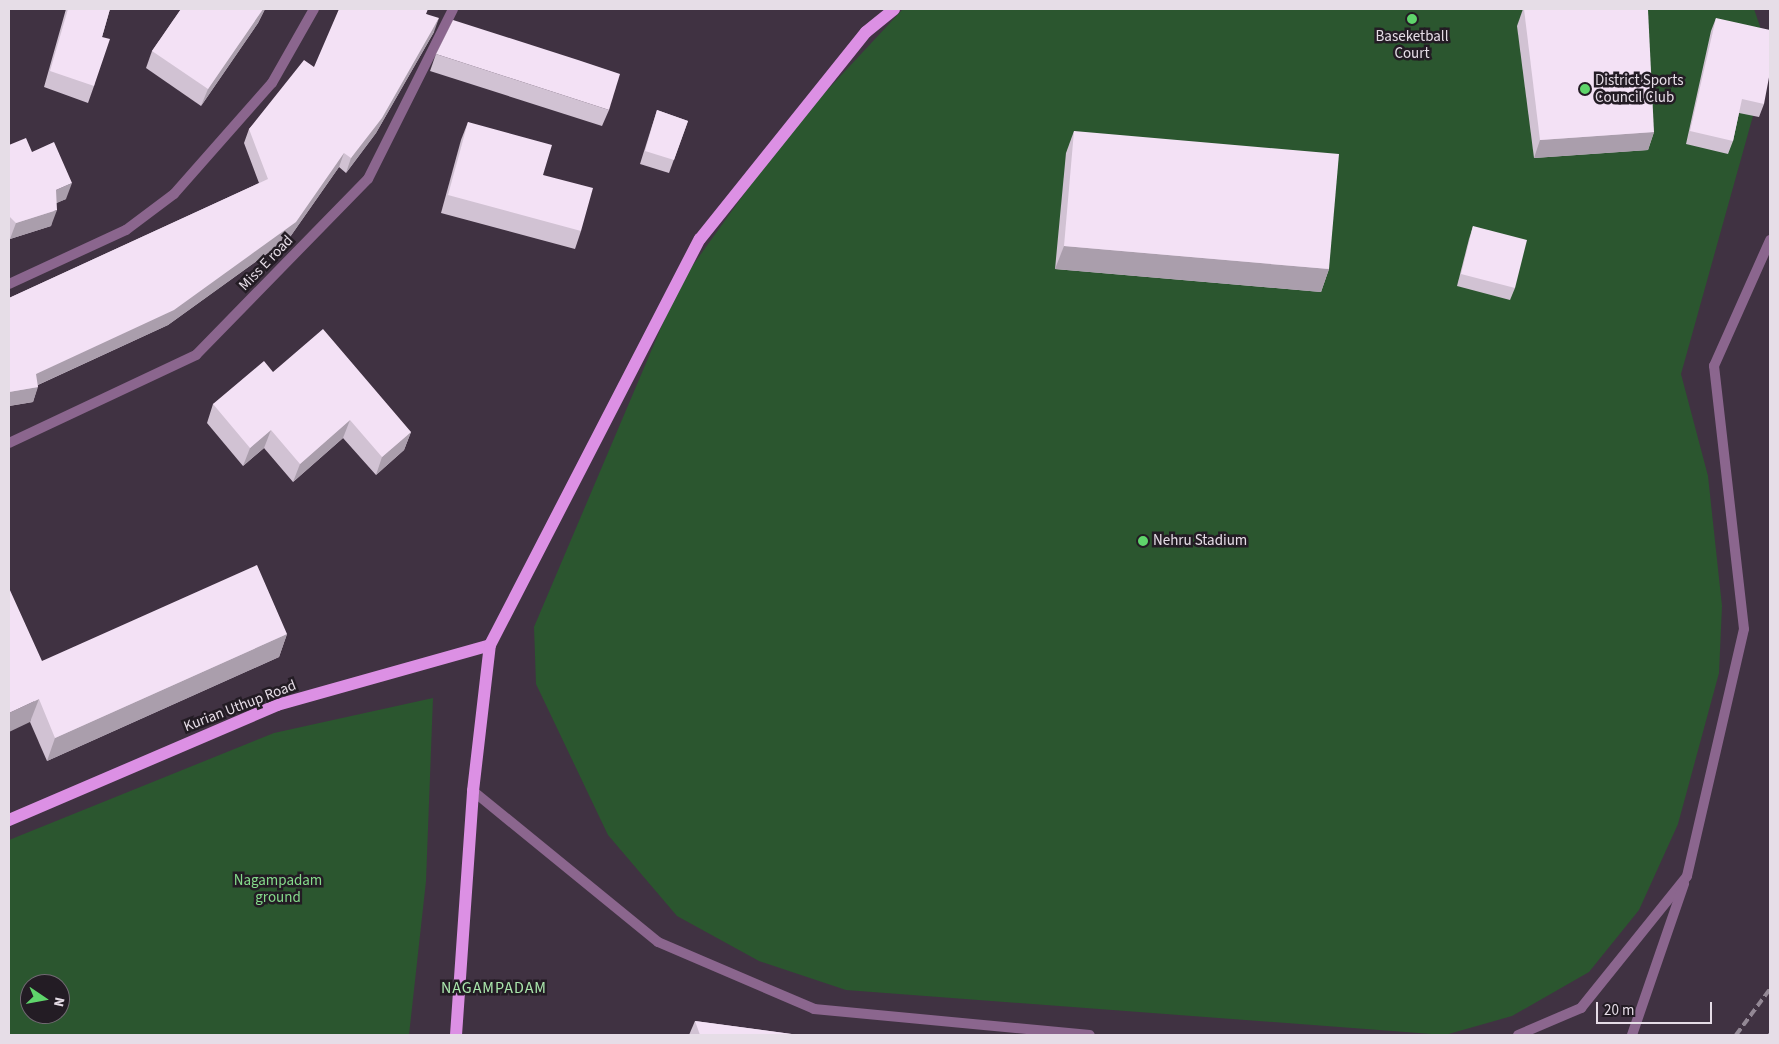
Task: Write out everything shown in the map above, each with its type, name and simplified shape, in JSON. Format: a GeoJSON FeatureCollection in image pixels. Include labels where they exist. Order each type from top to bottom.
{"type":"FeatureCollection","features":[{"type":"Feature","properties":{"kind":"main road"},"geometry":{"type":"LineString","coordinates":[[456,1035],[473,791],[490,645],[700,239],[866,32],[894,9]]}},
{"type":"Feature","properties":{"kind":"main road","name":"Kurian Uthup Road"},"geometry":{"type":"LineString","coordinates":[[9,820],[278,705],[490,645]]}},
{"type":"Feature","properties":{"kind":"street"},"geometry":{"type":"LineString","coordinates":[[9,284],[126,230],[174,194],[272,83],[314,9]]}},
{"type":"Feature","properties":{"kind":"street","name":"Miss E road"},"geometry":{"type":"LineString","coordinates":[[9,443],[196,355],[368,179],[453,9]]}},
{"type":"Feature","properties":{"kind":"street"},"geometry":{"type":"LineString","coordinates":[[1632,1035],[1687,876],[1744,629],[1714,366],[1770,240]]}},
{"type":"Feature","properties":{"kind":"street"},"geometry":{"type":"LineString","coordinates":[[473,791],[658,942],[814,1009],[1090,1035]]}},
{"type":"Feature","properties":{"kind":"street"},"geometry":{"type":"LineString","coordinates":[[1518,1035],[1581,1008],[1687,876]]}},
{"type":"Feature","properties":{"kind":"green space","name":"Nehru Stadium"},"geometry":{"type":"Polygon","coordinates":[[[903,9],[1754,9],[1770,55],[1681,374],[1708,476],[1722,606],[1719,673],[1678,824],[1639,910],[1589,972],[1512,1016],[1445,1035],[846,990],[759,961],[677,916],[608,835],[536,684],[534,627],[680,283],[790,130],[903,9]]]}},
{"type":"Feature","properties":{"kind":"green space","name":"Nagampadam ground"},"geometry":{"type":"Polygon","coordinates":[[[433,698],[426,881],[409,1035],[9,1035],[9,840],[274,733],[433,698]]]}},
{"type":"Feature","properties":{"kind":"building"},"geometry":{"type":"Polygon","coordinates":[[[68,9],[110,9],[102,37],[110,39],[94,86],[50,71],[68,9]]]}},
{"type":"Feature","properties":{"kind":"building"},"geometry":{"type":"Polygon","coordinates":[[[181,9],[263,9],[208,89],[152,51],[181,9]]]}},
{"type":"Feature","properties":{"kind":"building"},"geometry":{"type":"Polygon","coordinates":[[[339,9],[428,9],[426,14],[439,18],[382,118],[351,158],[344,153],[296,222],[174,310],[36,374],[38,387],[9,392],[9,298],[268,179],[249,129],[304,60],[314,67],[339,9]]]}},
{"type":"Feature","properties":{"kind":"building","name":"District Sports Council Club"},"geometry":{"type":"Polygon","coordinates":[[[1524,9],[1648,10],[1654,132],[1540,140],[1524,9]]]}},
{"type":"Feature","properties":{"kind":"building"},"geometry":{"type":"Polygon","coordinates":[[[1716,18],[1770,30],[1770,72],[1764,104],[1742,99],[1733,141],[1690,131],[1716,18]]]}},
{"type":"Feature","properties":{"kind":"building"},"geometry":{"type":"Polygon","coordinates":[[[453,20],[620,74],[609,110],[436,54],[453,20]]]}},
{"type":"Feature","properties":{"kind":"building"},"geometry":{"type":"Polygon","coordinates":[[[657,110],[688,121],[674,160],[645,151],[657,110]]]}},
{"type":"Feature","properties":{"kind":"building"},"geometry":{"type":"Polygon","coordinates":[[[468,122],[552,145],[543,175],[593,188],[581,231],[448,195],[468,122]]]}},
{"type":"Feature","properties":{"kind":"building"},"geometry":{"type":"Polygon","coordinates":[[[1074,131],[1339,154],[1329,269],[1064,246],[1074,131]]]}},
{"type":"Feature","properties":{"kind":"building"},"geometry":{"type":"Polygon","coordinates":[[[26,138],[32,152],[54,142],[72,183],[56,190],[57,210],[16,223],[9,216],[9,145],[26,138]]]}},
{"type":"Feature","properties":{"kind":"building"},"geometry":{"type":"Polygon","coordinates":[[[1473,226],[1527,240],[1515,288],[1461,274],[1473,226]]]}},
{"type":"Feature","properties":{"kind":"building"},"geometry":{"type":"Polygon","coordinates":[[[323,329],[411,432],[382,457],[350,420],[300,464],[271,430],[250,448],[213,404],[264,361],[273,372],[323,329]]]}},
{"type":"Feature","properties":{"kind":"building"},"geometry":{"type":"Polygon","coordinates":[[[257,565],[287,634],[55,738],[39,699],[9,713],[9,588],[42,661],[257,565]]]}},
{"type":"Feature","properties":{"kind":"building"},"geometry":{"type":"Polygon","coordinates":[[[695,1021],[799,1035],[700,1035],[695,1021]]]}},
{"type":"Feature","properties":{"kind":"railway"},"geometry":{"type":"LineString","coordinates":[[1736,1035],[1770,989]]}},
{"type":"Feature","properties":{"kind":"place","name":"Baseketball Court"},"geometry":{"type":"Point","coordinates":[1412,19]}},
{"type":"Feature","properties":{"kind":"place","name":"District Sports Council Club"},"geometry":{"type":"Point","coordinates":[1585,89]}},
{"type":"Feature","properties":{"kind":"place","name":"Nehru Stadium"},"geometry":{"type":"Point","coordinates":[1143,541]}},
{"type":"Feature","properties":{"kind":"district","name":"NAGAMPADAM"},"geometry":{"type":"Point","coordinates":[494,988]}}]}
